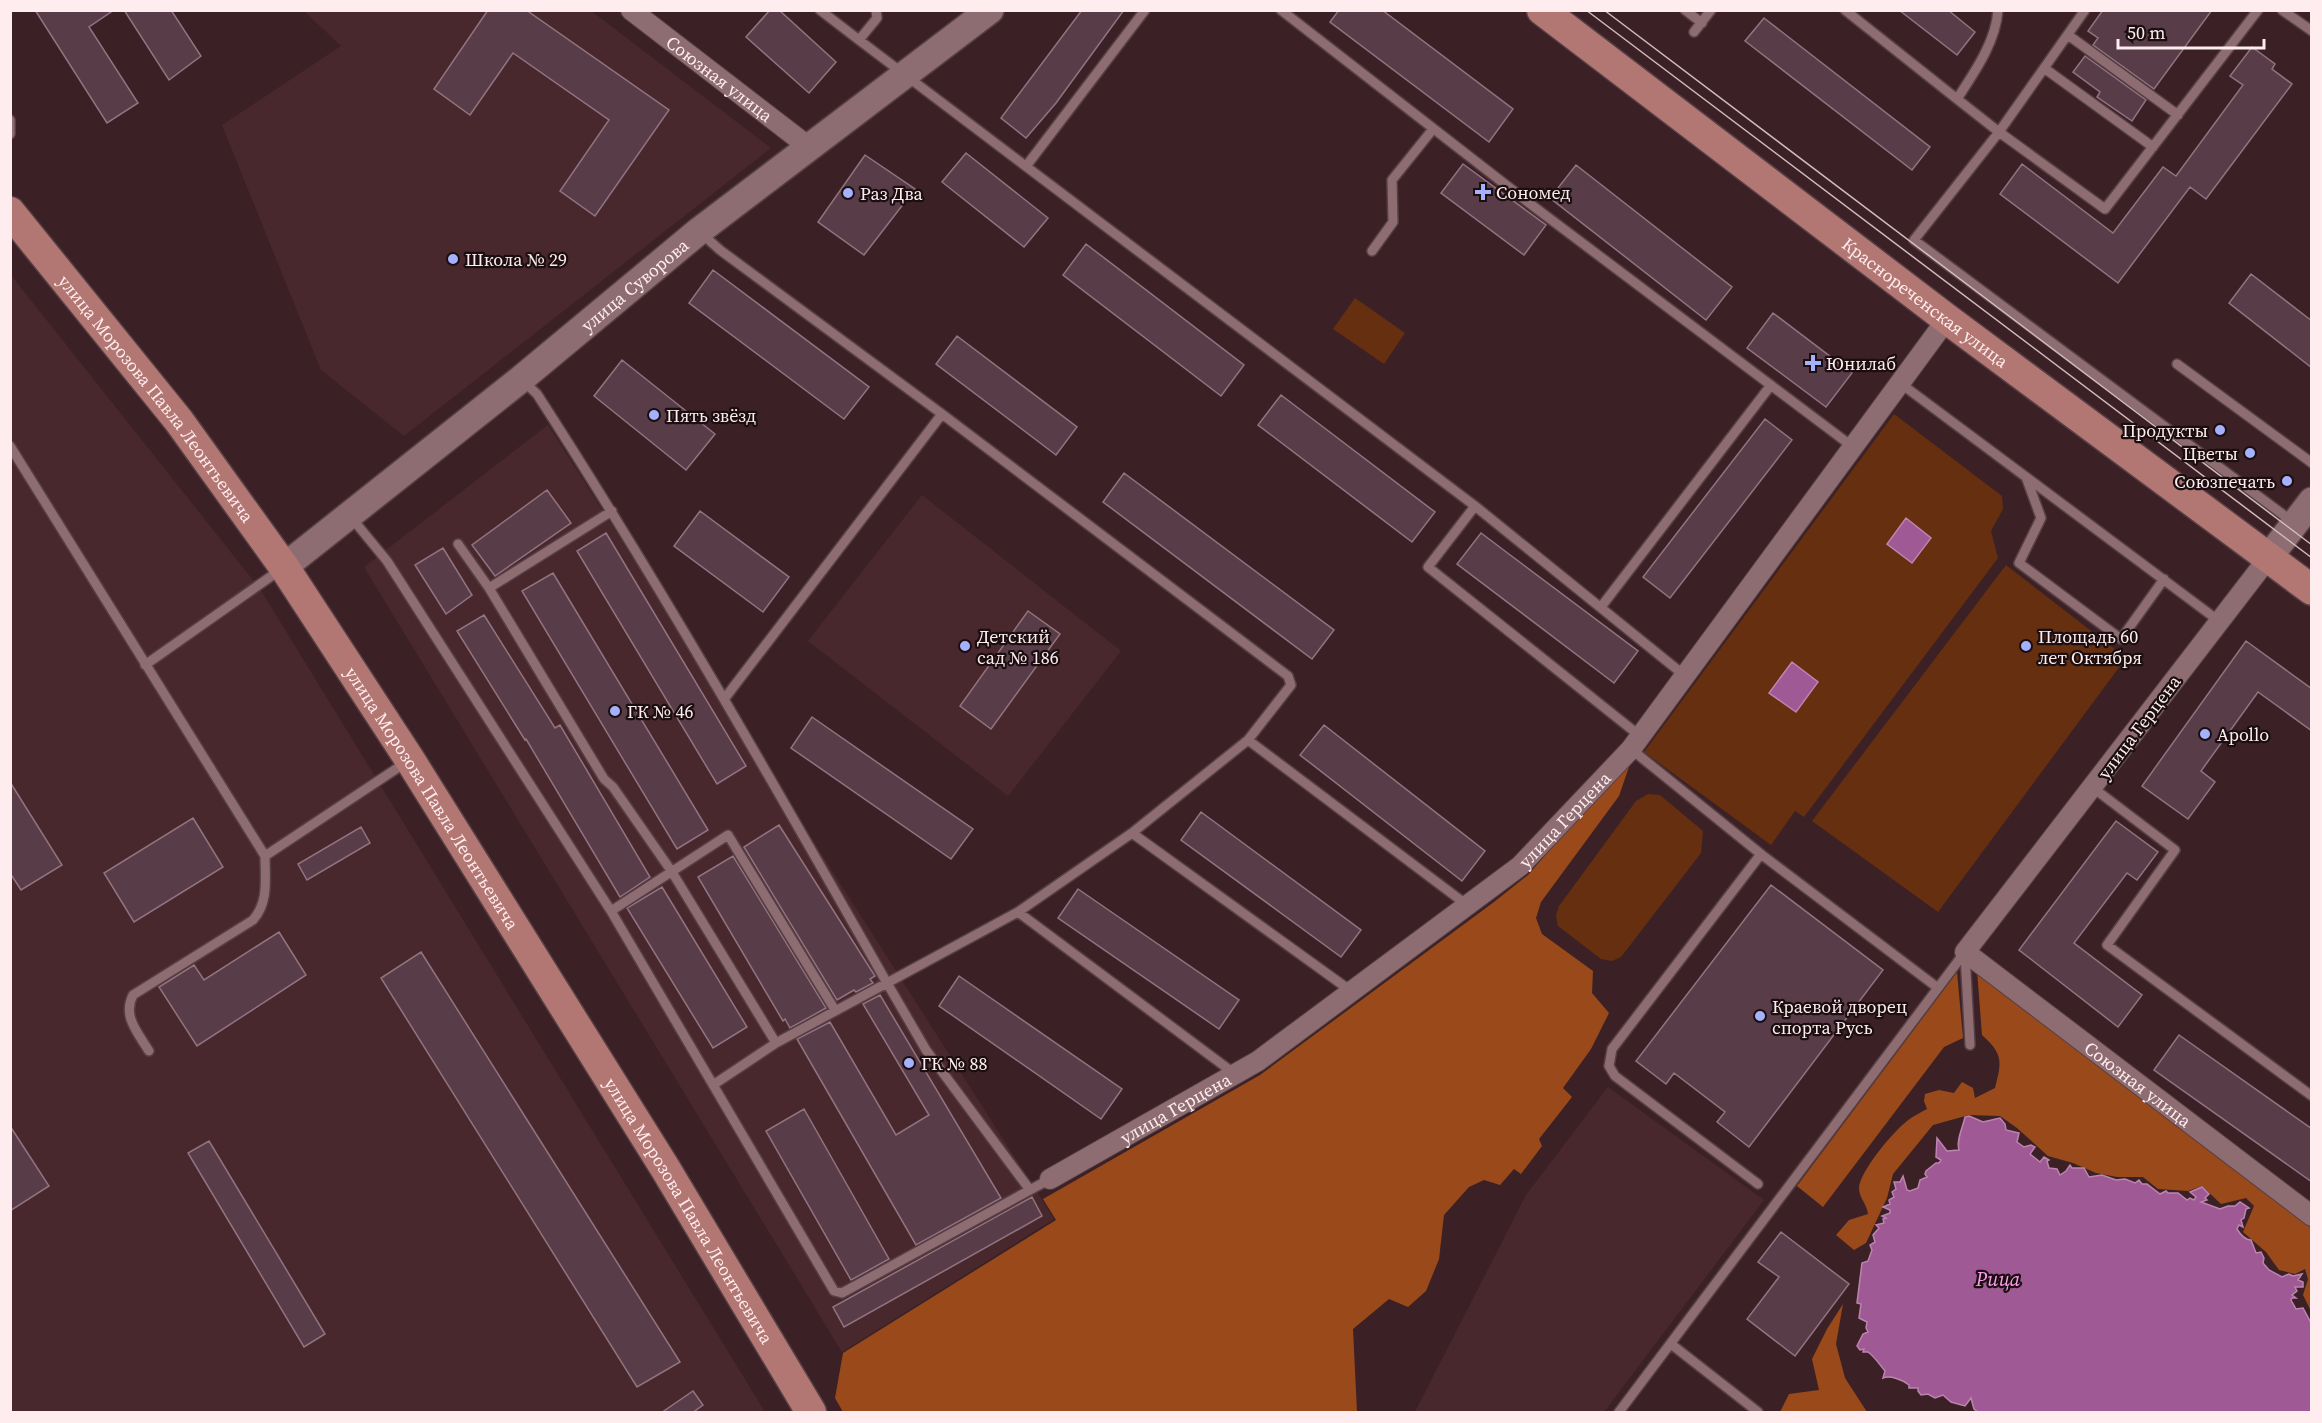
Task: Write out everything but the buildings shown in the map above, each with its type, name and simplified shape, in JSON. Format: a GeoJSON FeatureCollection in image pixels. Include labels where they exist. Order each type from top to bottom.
{"type":"FeatureCollection","features":[{"type":"Feature","properties":{"kind":"main road","name":"улица Суворова"},"geometry":{"type":"LineString","coordinates":[[284,567],[521,379],[699,231],[990,10]]}},
{"type":"Feature","properties":{"kind":"main road","name":"Краснореченская улица"},"geometry":{"type":"LineString","coordinates":[[1542,10],[1947,319],[2312,590]]}},
{"type":"Feature","properties":{"kind":"main road","name":"улица Морозова Павла Леонтьевича"},"geometry":{"type":"LineString","coordinates":[[10,213],[179,422],[284,567],[410,760],[665,1168],[811,1413]]}},
{"type":"Feature","properties":{"kind":"main road","name":"улица Герцена"},"geometry":{"type":"LineString","coordinates":[[2269,557],[2312,501]]}},
{"type":"Feature","properties":{"kind":"street","name":"Союзная улица"},"geometry":{"type":"LineString","coordinates":[[631,10],[808,147]]}},
{"type":"Feature","properties":{"kind":"street","name":"улица Герцена"},"geometry":{"type":"LineString","coordinates":[[1050,1179],[1258,1061],[1520,866],[1636,743],[1947,319]]}},
{"type":"Feature","properties":{"kind":"street","name":"улица Герцена"},"geometry":{"type":"LineString","coordinates":[[1965,952],[2269,557]]}},
{"type":"Feature","properties":{"kind":"street","name":"Союзная улица"},"geometry":{"type":"LineString","coordinates":[[1965,952],[2312,1216]]}},
{"type":"Feature","properties":{"kind":"lane"},"geometry":{"type":"LineString","coordinates":[[820,10],[1475,506],[1684,675]]}},
{"type":"Feature","properties":{"kind":"lane"},"geometry":{"type":"LineString","coordinates":[[860,40],[877,18],[876,10]]}},
{"type":"Feature","properties":{"kind":"lane"},"geometry":{"type":"LineString","coordinates":[[1027,165],[1145,10]]}},
{"type":"Feature","properties":{"kind":"lane"},"geometry":{"type":"LineString","coordinates":[[1281,10],[1433,129],[1853,447]]}},
{"type":"Feature","properties":{"kind":"lane"},"geometry":{"type":"LineString","coordinates":[[1685,10],[1702,23]]}},
{"type":"Feature","properties":{"kind":"lane"},"geometry":{"type":"LineString","coordinates":[[1694,32],[1711,10]]}},
{"type":"Feature","properties":{"kind":"lane"},"geometry":{"type":"LineString","coordinates":[[1845,10],[1999,132],[2105,209],[2258,10]]}},
{"type":"Feature","properties":{"kind":"lane"},"geometry":{"type":"LineString","coordinates":[[1957,99],[1981,62],[1996,23],[1998,10]]}},
{"type":"Feature","properties":{"kind":"lane"},"geometry":{"type":"LineString","coordinates":[[2085,10],[1999,132],[1914,240],[2295,523]]}},
{"type":"Feature","properties":{"kind":"lane"},"geometry":{"type":"LineString","coordinates":[[2282,10],[2312,31]]}},
{"type":"Feature","properties":{"kind":"lane"},"geometry":{"type":"LineString","coordinates":[[2068,36],[2178,115]]}},
{"type":"Feature","properties":{"kind":"lane"},"geometry":{"type":"LineString","coordinates":[[2044,68],[2153,147]]}},
{"type":"Feature","properties":{"kind":"lane"},"geometry":{"type":"LineString","coordinates":[[10,120],[10,134]]}},
{"type":"Feature","properties":{"kind":"lane"},"geometry":{"type":"LineString","coordinates":[[1372,251],[1393,222],[1392,180],[1433,129]]}},
{"type":"Feature","properties":{"kind":"lane"},"geometry":{"type":"LineString","coordinates":[[699,231],[720,250],[942,414],[1288,676],[1291,685],[1248,740],[1132,833],[1018,912],[776,1043],[712,1085]]}},
{"type":"Feature","properties":{"kind":"lane"},"geometry":{"type":"LineString","coordinates":[[2177,364],[2312,463]]}},
{"type":"Feature","properties":{"kind":"lane"},"geometry":{"type":"LineString","coordinates":[[521,379],[537,394],[612,511],[724,698],[926,1050],[1030,1190]]}},
{"type":"Feature","properties":{"kind":"lane"},"geometry":{"type":"LineString","coordinates":[[1900,383],[2219,621]]}},
{"type":"Feature","properties":{"kind":"lane"},"geometry":{"type":"LineString","coordinates":[[1601,607],[1771,385]]}},
{"type":"Feature","properties":{"kind":"lane"},"geometry":{"type":"LineString","coordinates":[[724,698],[942,414]]}},
{"type":"Feature","properties":{"kind":"lane"},"geometry":{"type":"LineString","coordinates":[[10,446],[265,856],[264,903],[253,920],[133,995],[128,1005],[128,1015],[149,1052]]}},
{"type":"Feature","properties":{"kind":"lane"},"geometry":{"type":"LineString","coordinates":[[2026,477],[2041,518],[2019,563],[2121,639],[2164,579]]}},
{"type":"Feature","properties":{"kind":"lane"},"geometry":{"type":"LineString","coordinates":[[1475,506],[1428,567],[1636,743],[1761,854],[1938,988]]}},
{"type":"Feature","properties":{"kind":"lane"},"geometry":{"type":"LineString","coordinates":[[489,588],[612,511]]}},
{"type":"Feature","properties":{"kind":"lane"},"geometry":{"type":"LineString","coordinates":[[350,516],[387,561],[611,911],[836,1293],[843,1293],[1050,1179]]}},
{"type":"Feature","properties":{"kind":"lane"},"geometry":{"type":"LineString","coordinates":[[458,544],[489,588],[604,778],[613,787],[672,872],[776,1043]]}},
{"type":"Feature","properties":{"kind":"lane"},"geometry":{"type":"LineString","coordinates":[[145,665],[284,567]]}},
{"type":"Feature","properties":{"kind":"lane"},"geometry":{"type":"LineString","coordinates":[[1248,740],[1467,905]]}},
{"type":"Feature","properties":{"kind":"lane"},"geometry":{"type":"LineString","coordinates":[[265,856],[410,760]]}},
{"type":"Feature","properties":{"kind":"lane"},"geometry":{"type":"LineString","coordinates":[[2092,787],[2175,850],[2107,945],[2312,1096]]}},
{"type":"Feature","properties":{"kind":"lane"},"geometry":{"type":"LineString","coordinates":[[1132,833],[1351,992]]}},
{"type":"Feature","properties":{"kind":"lane"},"geometry":{"type":"LineString","coordinates":[[611,911],[728,835],[835,1010]]}},
{"type":"Feature","properties":{"kind":"lane"},"geometry":{"type":"LineString","coordinates":[[1758,1184],[1615,1076],[1609,1066],[1612,1049],[1761,854]]}},
{"type":"Feature","properties":{"kind":"lane"},"geometry":{"type":"LineString","coordinates":[[1018,912],[1235,1074]]}},
{"type":"Feature","properties":{"kind":"lane"},"geometry":{"type":"LineString","coordinates":[[1619,1413],[1965,952]]}},
{"type":"Feature","properties":{"kind":"lane"},"geometry":{"type":"LineString","coordinates":[[1965,952],[1970,1045]]}},
{"type":"Feature","properties":{"kind":"lane"},"geometry":{"type":"LineString","coordinates":[[1671,1344],[1758,1413]]}},
{"type":"Feature","properties":{"kind":"shaded area","name":"Школа № 29"},"geometry":{"type":"Polygon","coordinates":[[[590,10],[771,148],[404,436],[321,370],[222,125],[341,46],[304,11],[590,10]]]}},
{"type":"Feature","properties":{"kind":"shaded area"},"geometry":{"type":"Polygon","coordinates":[[[10,274],[260,589],[765,1412],[11,1412],[10,274]]]}},
{"type":"Feature","properties":{"kind":"shaded area"},"geometry":{"type":"Polygon","coordinates":[[[1355,298],[1405,333],[1384,364],[1333,329],[1355,298]]]}},
{"type":"Feature","properties":{"kind":"shaded area"},"geometry":{"type":"Polygon","coordinates":[[[1894,414],[2002,496],[2003,509],[1991,531],[1998,558],[1804,817],[1795,811],[1771,845],[1644,752],[1894,414]]]}},
{"type":"Feature","properties":{"kind":"shaded area"},"geometry":{"type":"Polygon","coordinates":[[[548,425],[1054,1219],[842,1352],[364,567],[548,425]]]}},
{"type":"Feature","properties":{"kind":"shaded area","name":"Детский сад № 186"},"geometry":{"type":"Polygon","coordinates":[[[922,495],[1121,651],[1008,796],[808,641],[922,495]]]}},
{"type":"Feature","properties":{"kind":"shaded area"},"geometry":{"type":"Polygon","coordinates":[[[2006,565],[2126,658],[1938,912],[1812,821],[2006,565]]]}},
{"type":"Feature","properties":{"kind":"shaded area"},"geometry":{"type":"Polygon","coordinates":[[[1632,758],[1619,796],[1541,902],[1536,918],[1542,934],[1593,971],[1592,993],[1609,1013],[1591,1049],[1563,1088],[1572,1097],[1539,1139],[1542,1146],[1521,1174],[1514,1169],[1500,1185],[1484,1180],[1469,1187],[1444,1215],[1439,1259],[1426,1291],[1408,1307],[1389,1299],[1353,1329],[1357,1412],[843,1412],[835,1398],[843,1353],[1056,1220],[1043,1199],[1260,1075],[1494,902],[1528,875],[1632,758]]]}},
{"type":"Feature","properties":{"kind":"shaded area"},"geometry":{"type":"Polygon","coordinates":[[[1648,794],[1660,795],[1703,831],[1701,853],[1621,957],[1612,961],[1601,959],[1558,926],[1556,916],[1559,906],[1636,801],[1648,794]]]}},
{"type":"Feature","properties":{"kind":"shaded area"},"geometry":{"type":"Polygon","coordinates":[[[1977,970],[2311,1228],[2311,1311],[2303,1295],[2308,1279],[2305,1269],[2295,1274],[2279,1270],[2266,1252],[2243,1232],[2254,1206],[2246,1198],[2221,1204],[2202,1186],[2188,1191],[2158,1189],[2143,1177],[2117,1177],[2096,1173],[2048,1156],[2000,1116],[1969,1115],[1933,1125],[1893,1174],[1887,1198],[1866,1243],[1854,1250],[1836,1235],[1849,1220],[1868,1214],[1859,1192],[1865,1172],[1878,1152],[1901,1126],[1927,1109],[1924,1101],[1925,1094],[1939,1090],[1954,1093],[1962,1082],[1973,1088],[1975,1098],[1995,1088],[2000,1064],[1994,1048],[1982,1035],[1977,970]]]}},
{"type":"Feature","properties":{"kind":"shaded area"},"geometry":{"type":"Polygon","coordinates":[[[1957,972],[1963,1038],[1944,1047],[1823,1207],[1797,1186],[1957,972]]]}},
{"type":"Feature","properties":{"kind":"shaded area"},"geometry":{"type":"Polygon","coordinates":[[[1608,1087],[1764,1200],[1604,1412],[1415,1412],[1526,1195],[1608,1087]]]}},
{"type":"Feature","properties":{"kind":"shaded area"},"geometry":{"type":"Polygon","coordinates":[[[1843,1304],[1836,1344],[1845,1378],[1867,1412],[1780,1412],[1789,1394],[1819,1390],[1812,1359],[1843,1304]]]}},
{"type":"Feature","properties":{"kind":"water"},"geometry":{"type":"Polygon","coordinates":[[[1906,518],[1931,538],[1912,563],[1887,544],[1906,518]]]}},
{"type":"Feature","properties":{"kind":"water"},"geometry":{"type":"Polygon","coordinates":[[[1792,662],[1818,682],[1796,712],[1769,693],[1792,662]]]}},
{"type":"Feature","properties":{"kind":"water","name":"Рица"},"geometry":{"type":"Polygon","coordinates":[[[1969,1116],[1983,1122],[2000,1118],[2006,1130],[2019,1133],[2017,1142],[2024,1147],[2031,1145],[2035,1147],[2030,1154],[2040,1162],[2044,1157],[2049,1160],[2047,1161],[2049,1168],[2057,1169],[2060,1175],[2070,1165],[2072,1168],[2084,1168],[2089,1177],[2102,1175],[2135,1183],[2139,1180],[2160,1194],[2166,1191],[2178,1193],[2187,1200],[2190,1198],[2194,1200],[2196,1197],[2190,1192],[2202,1187],[2209,1194],[2205,1198],[2207,1200],[2201,1202],[2220,1209],[2235,1206],[2240,1202],[2249,1208],[2246,1209],[2244,1218],[2241,1220],[2243,1227],[2239,1225],[2237,1229],[2244,1238],[2251,1240],[2256,1253],[2261,1252],[2264,1258],[2263,1263],[2269,1270],[2282,1277],[2289,1274],[2293,1276],[2302,1274],[2298,1280],[2303,1282],[2303,1287],[2295,1287],[2297,1291],[2292,1295],[2296,1298],[2291,1300],[2296,1309],[2303,1308],[2311,1323],[2311,1412],[1978,1412],[1974,1409],[1971,1398],[1965,1406],[1951,1402],[1943,1395],[1935,1398],[1928,1394],[1921,1395],[1918,1388],[1909,1388],[1909,1385],[1903,1381],[1889,1377],[1883,1378],[1885,1371],[1877,1361],[1857,1346],[1863,1334],[1868,1332],[1867,1322],[1859,1318],[1861,1304],[1857,1303],[1862,1263],[1868,1261],[1872,1250],[1870,1245],[1875,1242],[1873,1235],[1879,1228],[1876,1225],[1884,1223],[1883,1219],[1886,1218],[1882,1216],[1890,1213],[1890,1210],[1883,1207],[1890,1204],[1889,1200],[1894,1197],[1892,1192],[1896,1189],[1894,1182],[1900,1182],[1903,1176],[1907,1190],[1918,1188],[1920,1180],[1927,1177],[1926,1171],[1941,1160],[1936,1157],[1937,1138],[1947,1151],[1959,1150],[1958,1142],[1965,1117],[1969,1116]]]}},
{"type":"Feature","properties":{"kind":"tram line"},"geometry":{"type":"LineString","coordinates":[[1586,10],[2312,558]]}},
{"type":"Feature","properties":{"kind":"tram line"},"geometry":{"type":"LineString","coordinates":[[1604,10],[2312,545]]}},
{"type":"Feature","properties":{"kind":"place","name":"Сономед"},"geometry":{"type":"Point","coordinates":[1483,192]}},
{"type":"Feature","properties":{"kind":"place","name":"Раз Два"},"geometry":{"type":"Point","coordinates":[848,193]}},
{"type":"Feature","properties":{"kind":"place","name":"Школа № 29"},"geometry":{"type":"Point","coordinates":[453,259]}},
{"type":"Feature","properties":{"kind":"place","name":"Юнилаб"},"geometry":{"type":"Point","coordinates":[1813,363]}},
{"type":"Feature","properties":{"kind":"place","name":"Пять звёзд"},"geometry":{"type":"Point","coordinates":[654,415]}},
{"type":"Feature","properties":{"kind":"place","name":"Продукты"},"geometry":{"type":"Point","coordinates":[2220,430]}},
{"type":"Feature","properties":{"kind":"place","name":"Цветы"},"geometry":{"type":"Point","coordinates":[2250,453]}},
{"type":"Feature","properties":{"kind":"place","name":"Союзпечать"},"geometry":{"type":"Point","coordinates":[2287,481]}},
{"type":"Feature","properties":{"kind":"place","name":"Детский сад № 186"},"geometry":{"type":"Point","coordinates":[965,646]}},
{"type":"Feature","properties":{"kind":"place","name":"Площадь 60 лет Октября"},"geometry":{"type":"Point","coordinates":[2026,646]}},
{"type":"Feature","properties":{"kind":"place","name":"ГК № 46"},"geometry":{"type":"Point","coordinates":[615,711]}},
{"type":"Feature","properties":{"kind":"place","name":"Apollo"},"geometry":{"type":"Point","coordinates":[2205,734]}},
{"type":"Feature","properties":{"kind":"place","name":"Краевой дворец спорта Русь"},"geometry":{"type":"Point","coordinates":[1760,1016]}},
{"type":"Feature","properties":{"kind":"place","name":"ГК № 88"},"geometry":{"type":"Point","coordinates":[909,1063]}}]}
